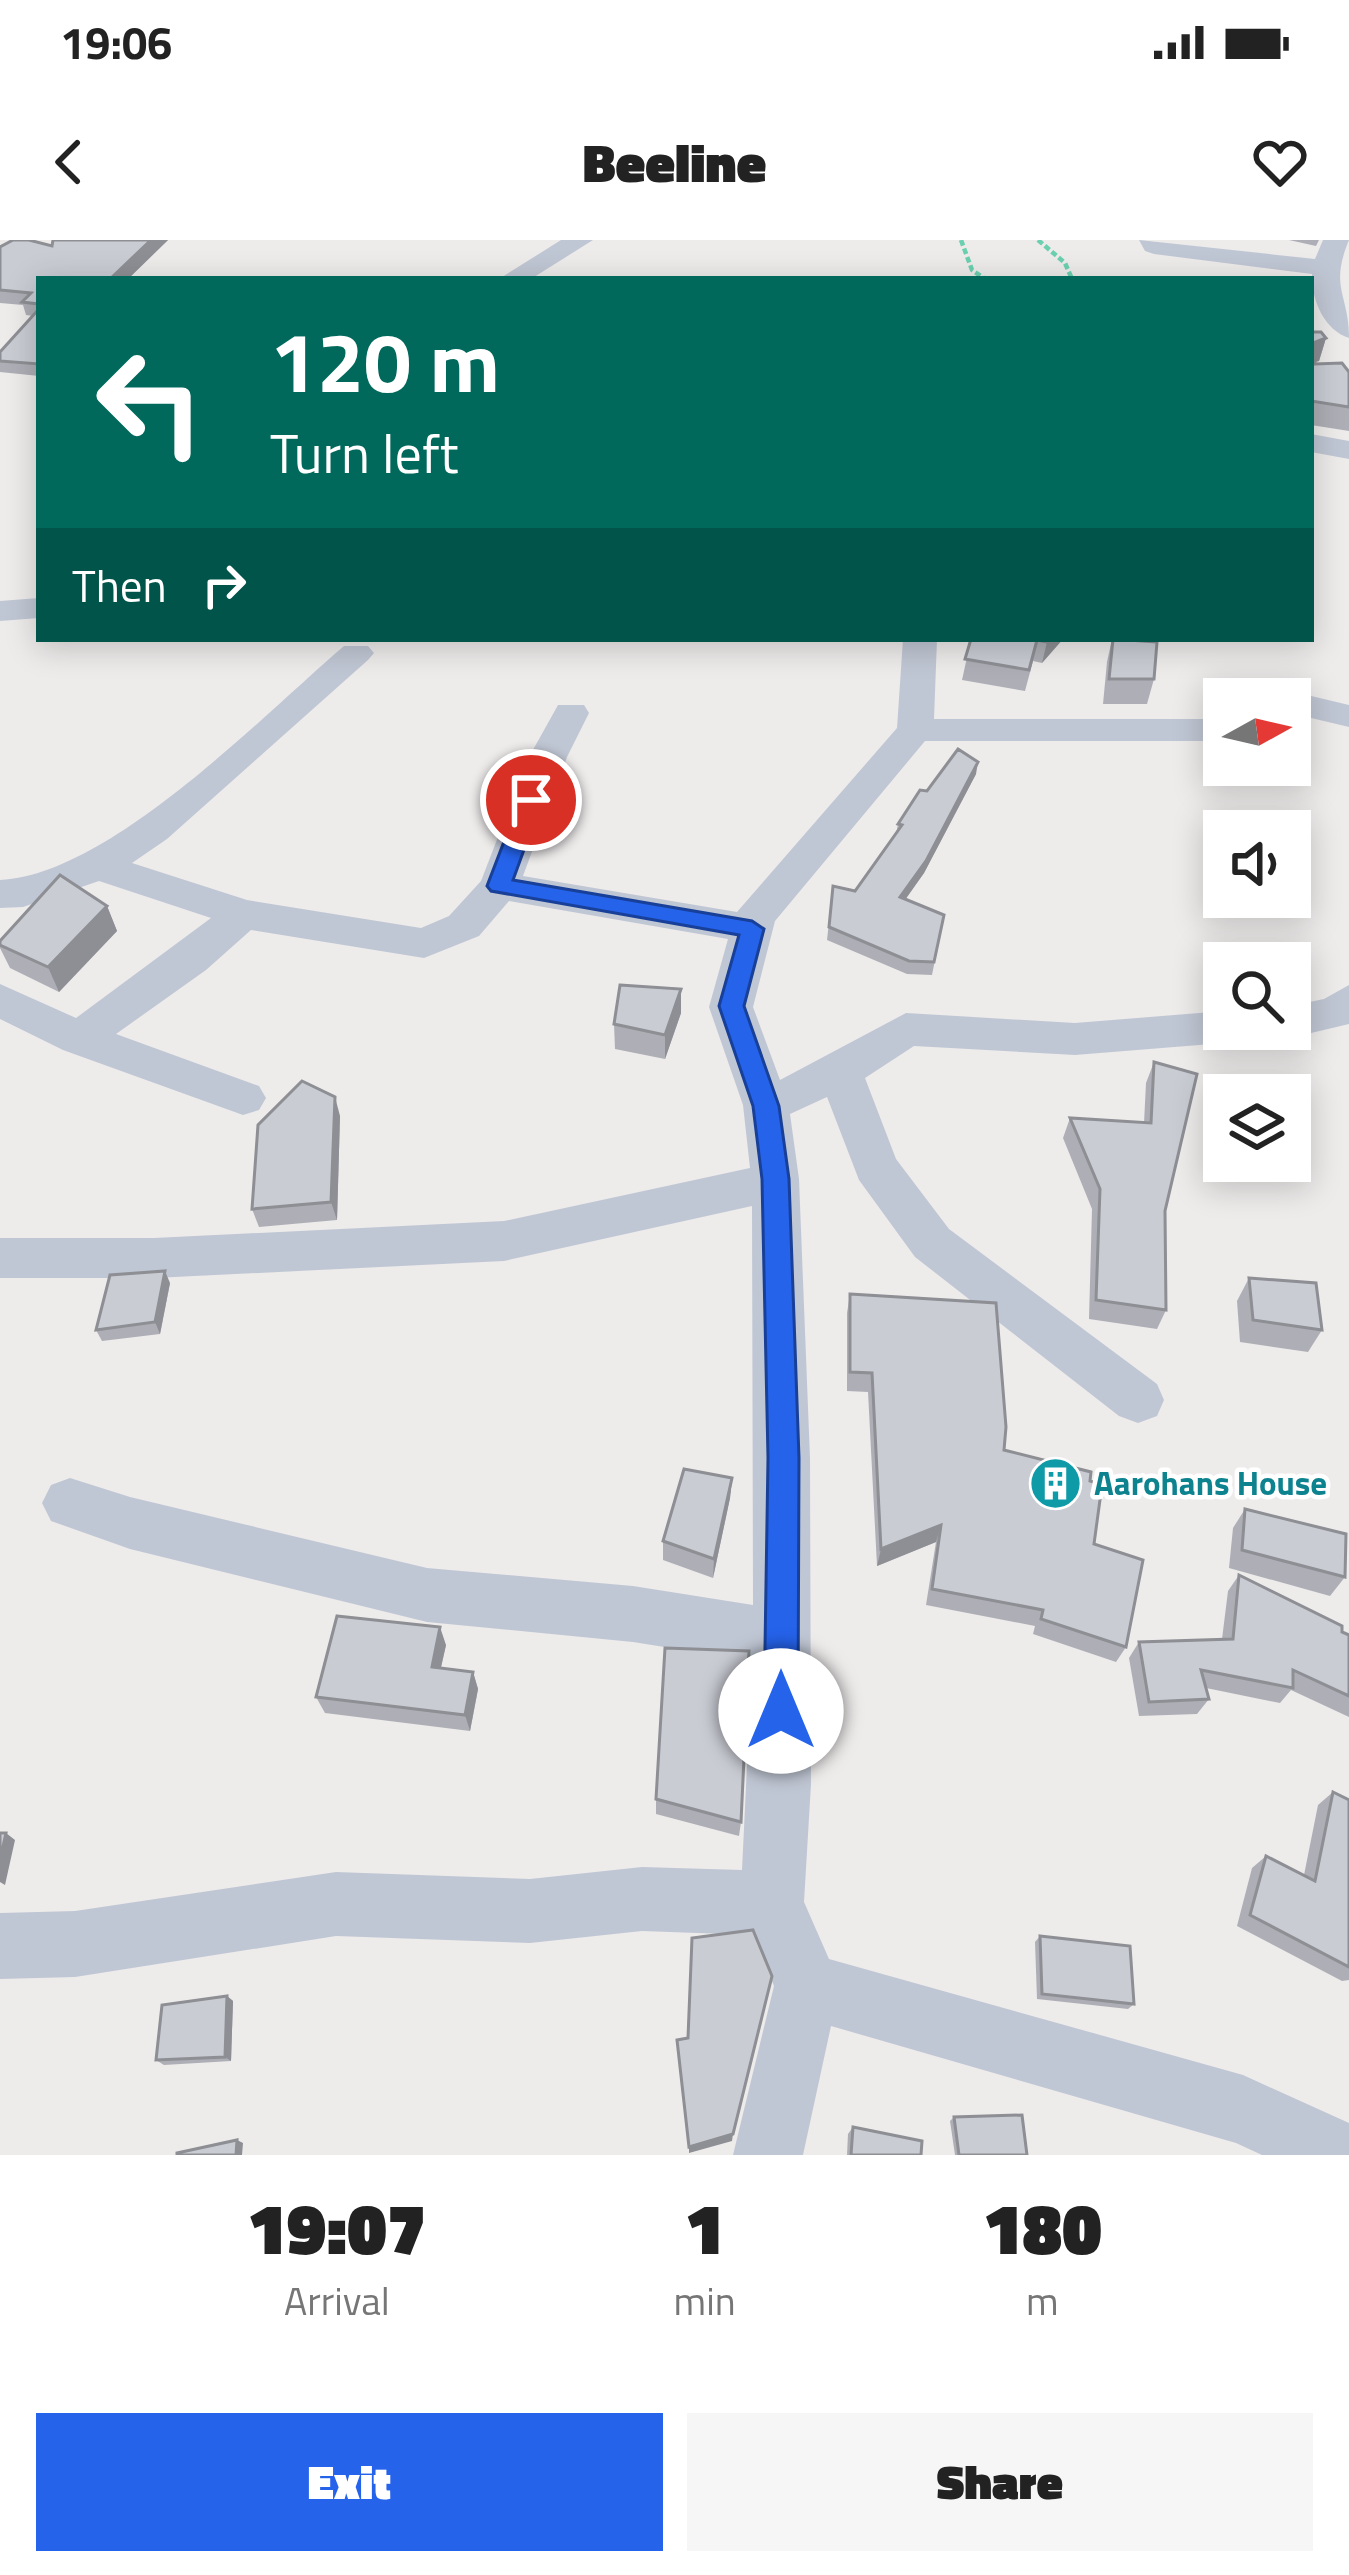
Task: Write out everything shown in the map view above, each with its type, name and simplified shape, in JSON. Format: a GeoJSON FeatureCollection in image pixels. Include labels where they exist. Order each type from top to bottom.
{"type":"FeatureCollection","features":[{"type":"Feature","properties":{"kind":"street"},"geometry":{"type":"LineString","coordinates":[[517,276],[580,240]]}},
{"type":"Feature","properties":{"kind":"street"},"geometry":{"type":"LineString","coordinates":[[1152,240],[1154,246],[1323,268]]}},
{"type":"Feature","properties":{"kind":"street"},"geometry":{"type":"LineString","coordinates":[[1336,240],[1323,268],[1324,290],[1332,311],[1349,330]]}},
{"type":"Feature","properties":{"kind":"street"},"geometry":{"type":"LineString","coordinates":[[1314,443],[1349,450]]}},
{"type":"Feature","properties":{"kind":"street"},"geometry":{"type":"LineString","coordinates":[[0,611],[36,608]]}},
{"type":"Feature","properties":{"kind":"street"},"geometry":{"type":"LineString","coordinates":[[768,2155],[807,1986],[772,1904],[780,1784],[783,1458],[775,1179],[766,1106],[731,1006],[755,916],[915,730],[920,642]]}},
{"type":"Feature","properties":{"kind":"street"},"geometry":{"type":"LineString","coordinates":[[0,894],[23,892],[99,866],[153,830],[356,653]]}},
{"type":"Feature","properties":{"kind":"street"},"geometry":{"type":"LineString","coordinates":[[1311,707],[1349,716]]}},
{"type":"Feature","properties":{"kind":"street"},"geometry":{"type":"LineString","coordinates":[[99,866],[243,914],[424,943],[464,926],[499,886],[548,757],[571,713]]}},
{"type":"Feature","properties":{"kind":"street"},"geometry":{"type":"LineString","coordinates":[[915,730],[1203,730]]}},
{"type":"Feature","properties":{"kind":"street"},"geometry":{"type":"LineString","coordinates":[[499,886],[752,929]]}},
{"type":"Feature","properties":{"kind":"street"},"geometry":{"type":"LineString","coordinates":[[79,1038],[191,959],[243,914]]}},
{"type":"Feature","properties":{"kind":"street"},"geometry":{"type":"LineString","coordinates":[[0,1000],[79,1038],[243,1098]]}},
{"type":"Feature","properties":{"kind":"street"},"geometry":{"type":"LineString","coordinates":[[1311,1018],[1337,1012],[1349,1001]]}},
{"type":"Feature","properties":{"kind":"street"},"geometry":{"type":"LineString","coordinates":[[766,1106],[841,1072],[905,1029],[1075,1039],[1203,1030]]}},
{"type":"Feature","properties":{"kind":"street"},"geometry":{"type":"LineString","coordinates":[[841,1072],[876,1167],[932,1243],[1138,1400]]}},
{"type":"Feature","properties":{"kind":"street"},"geometry":{"type":"LineString","coordinates":[[1,1257],[154,1258],[504,1241],[731,1194],[775,1179]]}},
{"type":"Feature","properties":{"kind":"street"},"geometry":{"type":"LineString","coordinates":[[70,1503],[427,1595],[633,1614],[782,1638]]}},
{"type":"Feature","properties":{"kind":"street"},"geometry":{"type":"LineString","coordinates":[[0,1946],[75,1944],[336,1904],[530,1911],[641,1899],[772,1904]]}},
{"type":"Feature","properties":{"kind":"street"},"geometry":{"type":"LineString","coordinates":[[807,1986],[1243,2110],[1340,2155]]}},
{"type":"Feature","properties":{"kind":"path"},"geometry":{"type":"LineString","coordinates":[[962,240],[972,270],[981,276]]}},
{"type":"Feature","properties":{"kind":"path"},"geometry":{"type":"LineString","coordinates":[[1038,240],[1065,262],[1071,276]]}},
{"type":"Feature","properties":{"kind":"building"},"geometry":{"type":"Polygon","coordinates":[[[13,240],[52,246],[53,240],[151,240],[113,276],[36,276],[36,304],[22,302],[31,293],[0,290],[0,247],[13,240]]]}},
{"type":"Feature","properties":{"kind":"building"},"geometry":{"type":"Polygon","coordinates":[[[36,312],[36,364],[0,361],[0,352],[36,312]]]}},
{"type":"Feature","properties":{"kind":"building"},"geometry":{"type":"Polygon","coordinates":[[[1314,354],[1315,364],[1342,363],[1349,372],[1349,407],[1314,401],[1314,354]]]}},
{"type":"Feature","properties":{"kind":"building"},"geometry":{"type":"Polygon","coordinates":[[[970,642],[1036,642],[1029,670],[965,659],[970,642]]]}},
{"type":"Feature","properties":{"kind":"building"},"geometry":{"type":"Polygon","coordinates":[[[1113,642],[1157,642],[1154,679],[1109,679],[1113,642]]]}},
{"type":"Feature","properties":{"kind":"building"},"geometry":{"type":"Polygon","coordinates":[[[958,749],[978,762],[926,861],[900,897],[944,915],[934,962],[909,961],[829,927],[833,886],[855,891],[902,825],[898,824],[920,790],[927,791],[958,749]]]}},
{"type":"Feature","properties":{"kind":"building"},"geometry":{"type":"Polygon","coordinates":[[[60,875],[107,906],[48,967],[0,941],[60,875]]]}},
{"type":"Feature","properties":{"kind":"building"},"geometry":{"type":"Polygon","coordinates":[[[620,985],[681,989],[665,1035],[614,1024],[620,985]]]}},
{"type":"Feature","properties":{"kind":"building"},"geometry":{"type":"Polygon","coordinates":[[[1154,1062],[1197,1074],[1165,1211],[1166,1310],[1096,1300],[1100,1189],[1070,1118],[1151,1123],[1154,1062]]]}},
{"type":"Feature","properties":{"kind":"building"},"geometry":{"type":"Polygon","coordinates":[[[302,1081],[335,1097],[331,1202],[252,1209],[258,1125],[302,1081]]]}},
{"type":"Feature","properties":{"kind":"building"},"geometry":{"type":"Polygon","coordinates":[[[165,1271],[155,1322],[96,1330],[110,1275],[165,1271]]]}},
{"type":"Feature","properties":{"kind":"building"},"geometry":{"type":"Polygon","coordinates":[[[1249,1278],[1316,1283],[1322,1330],[1253,1320],[1249,1278]]]}},
{"type":"Feature","properties":{"kind":"building"},"geometry":{"type":"Polygon","coordinates":[[[850,1294],[996,1303],[1004,1450],[1091,1472],[1090,1481],[1102,1485],[1094,1544],[1143,1560],[1126,1647],[1041,1619],[1043,1610],[932,1589],[941,1525],[881,1549],[872,1373],[850,1372],[850,1294]]]}},
{"type":"Feature","properties":{"kind":"building"},"geometry":{"type":"Polygon","coordinates":[[[684,1469],[732,1478],[714,1559],[663,1541],[684,1469]]]}},
{"type":"Feature","properties":{"kind":"building"},"geometry":{"type":"Polygon","coordinates":[[[1245,1509],[1346,1534],[1345,1577],[1242,1550],[1245,1509]]]}},
{"type":"Feature","properties":{"kind":"building"},"geometry":{"type":"Polygon","coordinates":[[[1239,1575],[1342,1626],[1342,1632],[1349,1635],[1349,1696],[1293,1670],[1293,1688],[1201,1670],[1209,1699],[1149,1702],[1139,1642],[1233,1639],[1239,1575]]]}},
{"type":"Feature","properties":{"kind":"building"},"geometry":{"type":"Polygon","coordinates":[[[337,1616],[440,1627],[432,1667],[473,1672],[465,1715],[316,1697],[337,1616]]]}},
{"type":"Feature","properties":{"kind":"building"},"geometry":{"type":"Polygon","coordinates":[[[665,1648],[749,1651],[741,1822],[656,1799],[665,1648]]]}},
{"type":"Feature","properties":{"kind":"building"},"geometry":{"type":"Polygon","coordinates":[[[1333,1792],[1349,1800],[1349,1967],[1250,1915],[1266,1856],[1315,1881],[1333,1792]]]}},
{"type":"Feature","properties":{"kind":"building"},"geometry":{"type":"Polygon","coordinates":[[[753,1930],[772,1976],[733,2134],[689,2147],[677,2040],[688,2038],[692,1938],[753,1930]]]}},
{"type":"Feature","properties":{"kind":"building"},"geometry":{"type":"Polygon","coordinates":[[[1040,1936],[1130,1946],[1134,2004],[1042,1994],[1040,1936]]]}},
{"type":"Feature","properties":{"kind":"building"},"geometry":{"type":"Polygon","coordinates":[[[227,1996],[225,2057],[156,2060],[162,2005],[227,1996]]]}},
{"type":"Feature","properties":{"kind":"building"},"geometry":{"type":"Polygon","coordinates":[[[1022,2115],[1027,2155],[959,2155],[954,2117],[1022,2115]]]}},
{"type":"Feature","properties":{"kind":"building"},"geometry":{"type":"Polygon","coordinates":[[[853,2127],[922,2141],[921,2155],[851,2155],[853,2127]]]}},
{"type":"Feature","properties":{"kind":"building"},"geometry":{"type":"Polygon","coordinates":[[[237,2140],[236,2155],[177,2155],[177,2153],[237,2140]]]}},
{"type":"Feature","properties":{"kind":"place","name":"Aarohans House"},"geometry":{"type":"Point","coordinates":[1055,1483]}},
{"type":"Feature","properties":{"kind":"route"},"geometry":{"type":"LineString","coordinates":[[531,800],[499,886],[621,903],[752,929],[731,1006],[766,1106],[775,1179],[783,1458],[781,1711]]}}]}
